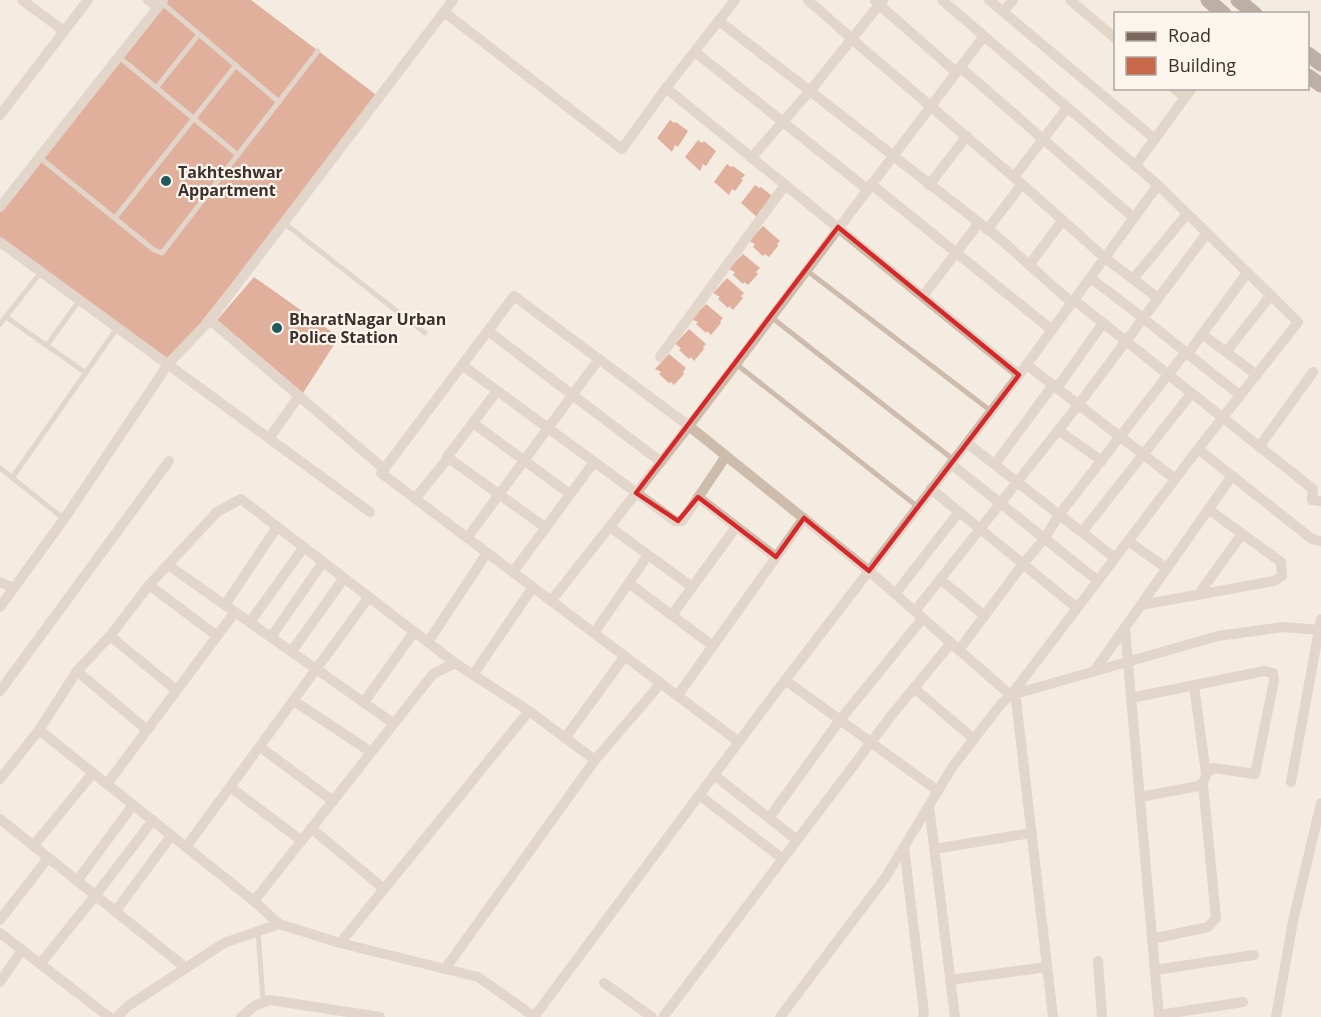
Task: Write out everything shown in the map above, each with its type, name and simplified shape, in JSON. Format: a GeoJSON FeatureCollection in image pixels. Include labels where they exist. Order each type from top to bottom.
{"type":"FeatureCollection","features":[{"type":"Feature","properties":{"kind":"main road"},"geometry":{"type":"LineString","coordinates":[[1208,0],[1222,12]]}},
{"type":"Feature","properties":{"kind":"main road"},"geometry":{"type":"LineString","coordinates":[[1238,0],[1251,12]]}},
{"type":"Feature","properties":{"kind":"main road"},"geometry":{"type":"LineString","coordinates":[[1309,55],[1321,64]]}},
{"type":"Feature","properties":{"kind":"main road"},"geometry":{"type":"LineString","coordinates":[[1309,76],[1321,85]]}},
{"type":"Feature","properties":{"kind":"street"},"geometry":{"type":"LineString","coordinates":[[22,0],[64,31]]}},
{"type":"Feature","properties":{"kind":"street"},"geometry":{"type":"LineString","coordinates":[[0,115],[88,0]]}},
{"type":"Feature","properties":{"kind":"street"},"geometry":{"type":"LineString","coordinates":[[0,207],[160,3],[148,0]]}},
{"type":"Feature","properties":{"kind":"street"},"geometry":{"type":"LineString","coordinates":[[0,607],[64,519],[169,363],[210,320],[453,0]]}},
{"type":"Feature","properties":{"kind":"street"},"geometry":{"type":"LineString","coordinates":[[444,12],[622,149],[666,88],[735,0]]}},
{"type":"Feature","properties":{"kind":"street"},"geometry":{"type":"LineString","coordinates":[[808,0],[1018,180],[1105,258],[1158,298]]}},
{"type":"Feature","properties":{"kind":"street"},"geometry":{"type":"LineString","coordinates":[[780,1017],[885,878],[953,766],[1001,704],[1011,695],[1198,449],[1298,322],[1158,185],[942,0]]}},
{"type":"Feature","properties":{"kind":"street"},"geometry":{"type":"LineString","coordinates":[[989,0],[1155,138]]}},
{"type":"Feature","properties":{"kind":"street"},"geometry":{"type":"LineString","coordinates":[[1003,12],[1013,0]]}},
{"type":"Feature","properties":{"kind":"street"},"geometry":{"type":"LineString","coordinates":[[1070,0],[1114,37]]}},
{"type":"Feature","properties":{"kind":"street"},"geometry":{"type":"LineString","coordinates":[[751,158],[810,91],[852,39],[878,2],[958,70],[1044,138],[1134,218]]}},
{"type":"Feature","properties":{"kind":"street"},"geometry":{"type":"LineString","coordinates":[[719,21],[983,226],[1073,302],[1313,489],[1312,500],[1321,501]]}},
{"type":"Feature","properties":{"kind":"street"},"geometry":{"type":"LineString","coordinates":[[551,601],[689,426],[984,36]]}},
{"type":"Feature","properties":{"kind":"street"},"geometry":{"type":"LineString","coordinates":[[695,52],[869,187],[956,251],[1052,330]]}},
{"type":"Feature","properties":{"kind":"street"},"geometry":{"type":"LineString","coordinates":[[666,88],[1019,375]]}},
{"type":"Feature","properties":{"kind":"street"},"geometry":{"type":"LineString","coordinates":[[1176,90],[1185,98]]}},
{"type":"Feature","properties":{"kind":"street"},"geometry":{"type":"LineString","coordinates":[[1135,166],[1191,90]]}},
{"type":"Feature","properties":{"kind":"street"},"geometry":{"type":"LineString","coordinates":[[923,296],[956,251],[983,226],[1018,180],[1044,138],[1067,108]]}},
{"type":"Feature","properties":{"kind":"street"},"geometry":{"type":"LineString","coordinates":[[929,185],[967,136]]}},
{"type":"Feature","properties":{"kind":"street"},"geometry":{"type":"LineString","coordinates":[[660,357],[785,184]]}},
{"type":"Feature","properties":{"kind":"street"},"geometry":{"type":"LineString","coordinates":[[39,730],[254,901],[279,924],[340,943],[478,977],[535,1017],[785,680],[1027,365],[1158,185]]}},
{"type":"Feature","properties":{"kind":"street"},"geometry":{"type":"LineString","coordinates":[[1133,279],[1187,214]]}},
{"type":"Feature","properties":{"kind":"street"},"geometry":{"type":"LineString","coordinates":[[1029,265],[1063,220]]}},
{"type":"Feature","properties":{"kind":"street"},"geometry":{"type":"LineString","coordinates":[[769,818],[919,615],[940,579],[1058,430],[1207,233]]}},
{"type":"Feature","properties":{"kind":"street"},"geometry":{"type":"LineString","coordinates":[[0,242],[117,328],[169,363],[370,512]]}},
{"type":"Feature","properties":{"kind":"street"},"geometry":{"type":"LineString","coordinates":[[663,1017],[914,688],[985,616],[1045,538],[1059,514],[1202,334],[1247,273]]}},
{"type":"Feature","properties":{"kind":"street"},"geometry":{"type":"LineString","coordinates":[[1090,278],[1144,317],[1186,354],[1240,395]]}},
{"type":"Feature","properties":{"kind":"street"},"geometry":{"type":"LineString","coordinates":[[1226,352],[1270,295]]}},
{"type":"Feature","properties":{"kind":"street"},"geometry":{"type":"LineString","coordinates":[[739,742],[381,473],[514,296],[689,426],[804,518],[869,571],[1017,700],[1053,1017]]}},
{"type":"Feature","properties":{"kind":"street"},"geometry":{"type":"LineString","coordinates":[[210,320],[384,469]]}},
{"type":"Feature","properties":{"kind":"street"},"geometry":{"type":"LineString","coordinates":[[995,464],[1102,323]]}},
{"type":"Feature","properties":{"kind":"street"},"geometry":{"type":"LineString","coordinates":[[488,331],[661,462]]}},
{"type":"Feature","properties":{"kind":"street"},"geometry":{"type":"LineString","coordinates":[[1202,334],[1257,375]]}},
{"type":"Feature","properties":{"kind":"street"},"geometry":{"type":"LineString","coordinates":[[467,538],[599,359]]}},
{"type":"Feature","properties":{"kind":"street"},"geometry":{"type":"LineString","coordinates":[[462,365],[636,494],[678,521],[685,517],[726,456]]}},
{"type":"Feature","properties":{"kind":"street"},"geometry":{"type":"LineString","coordinates":[[1027,365],[1175,479]]}},
{"type":"Feature","properties":{"kind":"street"},"geometry":{"type":"LineString","coordinates":[[1259,447],[1313,372]]}},
{"type":"Feature","properties":{"kind":"street"},"geometry":{"type":"LineString","coordinates":[[415,499],[497,391]]}},
{"type":"Feature","properties":{"kind":"street"},"geometry":{"type":"LineString","coordinates":[[1082,532],[1191,393]]}},
{"type":"Feature","properties":{"kind":"street"},"geometry":{"type":"LineString","coordinates":[[270,437],[299,396]]}},
{"type":"Feature","properties":{"kind":"street"},"geometry":{"type":"LineString","coordinates":[[473,423],[570,494]]}},
{"type":"Feature","properties":{"kind":"street"},"geometry":{"type":"LineString","coordinates":[[1058,430],[1102,461]]}},
{"type":"Feature","properties":{"kind":"street"},"geometry":{"type":"LineString","coordinates":[[967,443],[1115,558]]}},
{"type":"Feature","properties":{"kind":"street"},"geometry":{"type":"LineString","coordinates":[[1198,449],[1312,539],[1321,541]]}},
{"type":"Feature","properties":{"kind":"street"},"geometry":{"type":"LineString","coordinates":[[448,458],[546,528]]}},
{"type":"Feature","properties":{"kind":"street"},"geometry":{"type":"LineString","coordinates":[[2,684],[169,460]]}},
{"type":"Feature","properties":{"kind":"street"},"geometry":{"type":"LineString","coordinates":[[513,572],[594,462]]}},
{"type":"Feature","properties":{"kind":"street"},"geometry":{"type":"LineString","coordinates":[[952,462],[1098,580]]}},
{"type":"Feature","properties":{"kind":"street"},"geometry":{"type":"LineString","coordinates":[[1095,670],[1232,476]]}},
{"type":"Feature","properties":{"kind":"street"},"geometry":{"type":"LineString","coordinates":[[931,489],[1077,608]]}},
{"type":"Feature","properties":{"kind":"street"},"geometry":{"type":"LineString","coordinates":[[698,497],[776,557]]}},
{"type":"Feature","properties":{"kind":"street"},"geometry":{"type":"LineString","coordinates":[[0,779],[39,730],[77,671],[110,636],[149,585],[217,512],[241,499],[455,663],[529,711],[595,760]]}},
{"type":"Feature","properties":{"kind":"street"},"geometry":{"type":"LineString","coordinates":[[1141,605],[1274,581],[1282,576],[1281,562],[1208,509]]}},
{"type":"Feature","properties":{"kind":"street"},"geometry":{"type":"LineString","coordinates":[[895,594],[959,512]]}},
{"type":"Feature","properties":{"kind":"street"},"geometry":{"type":"LineString","coordinates":[[678,695],[804,518]]}},
{"type":"Feature","properties":{"kind":"street"},"geometry":{"type":"LineString","coordinates":[[225,605],[277,527]]}},
{"type":"Feature","properties":{"kind":"street"},"geometry":{"type":"LineString","coordinates":[[610,527],[692,587]]}},
{"type":"Feature","properties":{"kind":"street"},"geometry":{"type":"LineString","coordinates":[[672,615],[736,527]]}},
{"type":"Feature","properties":{"kind":"street"},"geometry":{"type":"LineString","coordinates":[[1198,595],[1242,534]]}},
{"type":"Feature","properties":{"kind":"street"},"geometry":{"type":"LineString","coordinates":[[1128,541],[1166,568]]}},
{"type":"Feature","properties":{"kind":"street"},"geometry":{"type":"LineString","coordinates":[[250,622],[304,547]]}},
{"type":"Feature","properties":{"kind":"street"},"geometry":{"type":"LineString","coordinates":[[428,642],[487,553]]}},
{"type":"Feature","properties":{"kind":"street"},"geometry":{"type":"LineString","coordinates":[[594,633],[648,555]]}},
{"type":"Feature","properties":{"kind":"street"},"geometry":{"type":"LineString","coordinates":[[272,637],[323,562]]}},
{"type":"Feature","properties":{"kind":"street"},"geometry":{"type":"LineString","coordinates":[[168,565],[393,723]]}},
{"type":"Feature","properties":{"kind":"street"},"geometry":{"type":"LineString","coordinates":[[292,651],[344,578]]}},
{"type":"Feature","properties":{"kind":"street"},"geometry":{"type":"LineString","coordinates":[[940,579],[985,616]]}},
{"type":"Feature","properties":{"kind":"street"},"geometry":{"type":"LineString","coordinates":[[0,582],[14,588]]}},
{"type":"Feature","properties":{"kind":"street"},"geometry":{"type":"LineString","coordinates":[[630,584],[713,646]]}},
{"type":"Feature","properties":{"kind":"street"},"geometry":{"type":"LineString","coordinates":[[149,585],[217,636]]}},
{"type":"Feature","properties":{"kind":"street"},"geometry":{"type":"LineString","coordinates":[[473,675],[533,587]]}},
{"type":"Feature","properties":{"kind":"street"},"geometry":{"type":"LineString","coordinates":[[186,847],[369,597]]}},
{"type":"Feature","properties":{"kind":"street"},"geometry":{"type":"LineString","coordinates":[[106,784],[235,612]]}},
{"type":"Feature","properties":{"kind":"street"},"geometry":{"type":"LineString","coordinates":[[1011,695],[1218,636],[1284,627],[1320,625],[1318,654],[1291,782]]}},
{"type":"Feature","properties":{"kind":"street"},"geometry":{"type":"LineString","coordinates":[[1125,628],[1159,1016],[1244,1002]]}},
{"type":"Feature","properties":{"kind":"street"},"geometry":{"type":"LineString","coordinates":[[364,702],[414,632]]}},
{"type":"Feature","properties":{"kind":"street"},"geometry":{"type":"LineString","coordinates":[[110,636],[176,690]]}},
{"type":"Feature","properties":{"kind":"street"},"geometry":{"type":"LineString","coordinates":[[565,738],[625,656]]}},
{"type":"Feature","properties":{"kind":"street"},"geometry":{"type":"LineString","coordinates":[[254,901],[433,674],[455,663]]}},
{"type":"Feature","properties":{"kind":"street"},"geometry":{"type":"LineString","coordinates":[[77,671],[147,730]]}},
{"type":"Feature","properties":{"kind":"street"},"geometry":{"type":"LineString","coordinates":[[1131,698],[1264,672],[1273,673],[1275,676],[1255,774],[1213,768],[1204,779],[1140,797]]}},
{"type":"Feature","properties":{"kind":"street"},"geometry":{"type":"LineString","coordinates":[[785,680],[938,792]]}},
{"type":"Feature","properties":{"kind":"street"},"geometry":{"type":"LineString","coordinates":[[445,969],[595,760],[661,683]]}},
{"type":"Feature","properties":{"kind":"street"},"geometry":{"type":"LineString","coordinates":[[1152,939],[1208,927],[1216,918],[1194,686]]}},
{"type":"Feature","properties":{"kind":"street"},"geometry":{"type":"LineString","coordinates":[[914,688],[974,739]]}},
{"type":"Feature","properties":{"kind":"street"},"geometry":{"type":"LineString","coordinates":[[294,701],[370,752]]}},
{"type":"Feature","properties":{"kind":"street"},"geometry":{"type":"LineString","coordinates":[[340,943],[529,711]]}},
{"type":"Feature","properties":{"kind":"street"},"geometry":{"type":"LineString","coordinates":[[260,747],[333,801]]}},
{"type":"Feature","properties":{"kind":"street"},"geometry":{"type":"LineString","coordinates":[[33,846],[93,773]]}},
{"type":"Feature","properties":{"kind":"street"},"geometry":{"type":"LineString","coordinates":[[714,775],[797,840]]}},
{"type":"Feature","properties":{"kind":"street"},"geometry":{"type":"LineString","coordinates":[[230,788],[302,841]]}},
{"type":"Feature","properties":{"kind":"street"},"geometry":{"type":"LineString","coordinates":[[699,795],[783,859]]}},
{"type":"Feature","properties":{"kind":"street"},"geometry":{"type":"LineString","coordinates":[[1276,1017],[1293,921],[1321,803]]}},
{"type":"Feature","properties":{"kind":"street"},"geometry":{"type":"LineString","coordinates":[[77,881],[133,805]]}},
{"type":"Feature","properties":{"kind":"street"},"geometry":{"type":"LineString","coordinates":[[929,806],[955,1017]]}},
{"type":"Feature","properties":{"kind":"street"},"geometry":{"type":"LineString","coordinates":[[40,964],[153,820]]}},
{"type":"Feature","properties":{"kind":"street"},"geometry":{"type":"LineString","coordinates":[[1,822],[186,968]]}},
{"type":"Feature","properties":{"kind":"street"},"geometry":{"type":"LineString","coordinates":[[311,828],[384,889]]}},
{"type":"Feature","properties":{"kind":"street"},"geometry":{"type":"LineString","coordinates":[[934,849],[1031,833]]}},
{"type":"Feature","properties":{"kind":"street"},"geometry":{"type":"LineString","coordinates":[[115,912],[171,836]]}},
{"type":"Feature","properties":{"kind":"street"},"geometry":{"type":"LineString","coordinates":[[904,847],[924,1013],[922,1017]]}},
{"type":"Feature","properties":{"kind":"street"},"geometry":{"type":"LineString","coordinates":[[0,920],[48,858]]}},
{"type":"Feature","properties":{"kind":"street"},"geometry":{"type":"LineString","coordinates":[[117,1017],[128,1006],[224,944],[279,924]]}},
{"type":"Feature","properties":{"kind":"street"},"geometry":{"type":"LineString","coordinates":[[0,933],[109,1017]]}},
{"type":"Feature","properties":{"kind":"street"},"geometry":{"type":"LineString","coordinates":[[0,982],[22,950]]}},
{"type":"Feature","properties":{"kind":"street"},"geometry":{"type":"LineString","coordinates":[[1155,970],[1254,955]]}},
{"type":"Feature","properties":{"kind":"street"},"geometry":{"type":"LineString","coordinates":[[1098,961],[1102,1017]]}},
{"type":"Feature","properties":{"kind":"street"},"geometry":{"type":"LineString","coordinates":[[950,980],[1047,967]]}},
{"type":"Feature","properties":{"kind":"street"},"geometry":{"type":"LineString","coordinates":[[604,982],[652,1017]]}},
{"type":"Feature","properties":{"kind":"street"},"geometry":{"type":"LineString","coordinates":[[240,1017],[263,1001],[270,1000],[380,1017]]}},
{"type":"Feature","properties":{"kind":"lane"},"geometry":{"type":"LineString","coordinates":[[160,3],[279,102]]}},
{"type":"Feature","properties":{"kind":"lane"},"geometry":{"type":"LineString","coordinates":[[156,87],[199,34]]}},
{"type":"Feature","properties":{"kind":"lane"},"geometry":{"type":"LineString","coordinates":[[39,158],[159,253],[165,252],[318,51]]}},
{"type":"Feature","properties":{"kind":"lane"},"geometry":{"type":"LineString","coordinates":[[118,56],[238,155]]}},
{"type":"Feature","properties":{"kind":"lane"},"geometry":{"type":"LineString","coordinates":[[115,218],[236,65]]}},
{"type":"Feature","properties":{"kind":"lane"},"geometry":{"type":"LineString","coordinates":[[284,223],[424,333]]}},
{"type":"Feature","properties":{"kind":"lane"},"geometry":{"type":"LineString","coordinates":[[806,270],[991,411]]}},
{"type":"Feature","properties":{"kind":"lane"},"geometry":{"type":"LineString","coordinates":[[0,324],[41,272]]}},
{"type":"Feature","properties":{"kind":"lane"},"geometry":{"type":"LineString","coordinates":[[46,345],[80,300]]}},
{"type":"Feature","properties":{"kind":"lane"},"geometry":{"type":"LineString","coordinates":[[6,317],[86,373]]}},
{"type":"Feature","properties":{"kind":"lane"},"geometry":{"type":"LineString","coordinates":[[771,317],[952,462]]}},
{"type":"Feature","properties":{"kind":"lane"},"geometry":{"type":"LineString","coordinates":[[12,478],[117,328]]}},
{"type":"Feature","properties":{"kind":"lane"},"geometry":{"type":"LineString","coordinates":[[736,364],[918,507]]}},
{"type":"Feature","properties":{"kind":"lane"},"geometry":{"type":"LineString","coordinates":[[0,468],[64,519]]}},
{"type":"Feature","properties":{"kind":"lane"},"geometry":{"type":"LineString","coordinates":[[258,931],[263,1001]]}},
{"type":"Feature","properties":{"kind":"highlighted area"},"geometry":{"type":"Polygon","coordinates":[[[838,227],[1019,375],[869,571],[804,518],[776,557],[698,497],[678,521],[636,493],[838,227]]]}},
{"type":"Feature","properties":{"kind":"building","name":"Takhteshwar Appartment"},"geometry":{"type":"Polygon","coordinates":[[[161,0],[251,0],[379,97],[169,363],[0,241],[0,205],[161,0]]]}},
{"type":"Feature","properties":{"kind":"building"},"geometry":{"type":"Polygon","coordinates":[[[670,120],[688,131],[678,147],[675,145],[672,152],[657,138],[670,120]]]}},
{"type":"Feature","properties":{"kind":"building"},"geometry":{"type":"Polygon","coordinates":[[[698,140],[702,143],[704,141],[716,151],[706,166],[703,164],[700,171],[685,157],[698,140]]]}},
{"type":"Feature","properties":{"kind":"building"},"geometry":{"type":"Polygon","coordinates":[[[727,164],[745,175],[735,191],[732,189],[729,195],[714,182],[727,164]]]}},
{"type":"Feature","properties":{"kind":"building"},"geometry":{"type":"Polygon","coordinates":[[[755,185],[772,196],[757,217],[741,203],[755,185]]]}},
{"type":"Feature","properties":{"kind":"building"},"geometry":{"type":"Polygon","coordinates":[[[763,226],[780,241],[769,257],[765,254],[763,256],[753,247],[755,244],[749,241],[763,226]]]}},
{"type":"Feature","properties":{"kind":"building"},"geometry":{"type":"Polygon","coordinates":[[[743,254],[760,268],[756,272],[758,274],[748,285],[744,282],[743,284],[733,275],[735,272],[728,269],[743,254]]]}},
{"type":"Feature","properties":{"kind":"building","name":"BharatNagar Urban Police Station"},"geometry":{"type":"Polygon","coordinates":[[[254,277],[339,337],[303,393],[217,320],[254,277]]]}},
{"type":"Feature","properties":{"kind":"building"},"geometry":{"type":"Polygon","coordinates":[[[727,278],[744,293],[741,296],[743,298],[733,310],[713,293],[727,278]]]}},
{"type":"Feature","properties":{"kind":"building"},"geometry":{"type":"Polygon","coordinates":[[[706,304],[723,318],[711,335],[696,324],[698,322],[691,319],[706,304]]]}},
{"type":"Feature","properties":{"kind":"building"},"geometry":{"type":"Polygon","coordinates":[[[689,329],[706,344],[694,361],[691,357],[689,359],[675,344],[689,329]]]}},
{"type":"Feature","properties":{"kind":"building"},"geometry":{"type":"Polygon","coordinates":[[[669,354],[686,368],[684,374],[674,385],[655,369],[669,354]]]}},
{"type":"Feature","properties":{"kind":"place","name":"Takhteshwar Appartment"},"geometry":{"type":"Point","coordinates":[166,181]}},
{"type":"Feature","properties":{"kind":"place","name":"BharatNagar Urban Police Station"},"geometry":{"type":"Point","coordinates":[277,328]}}]}
